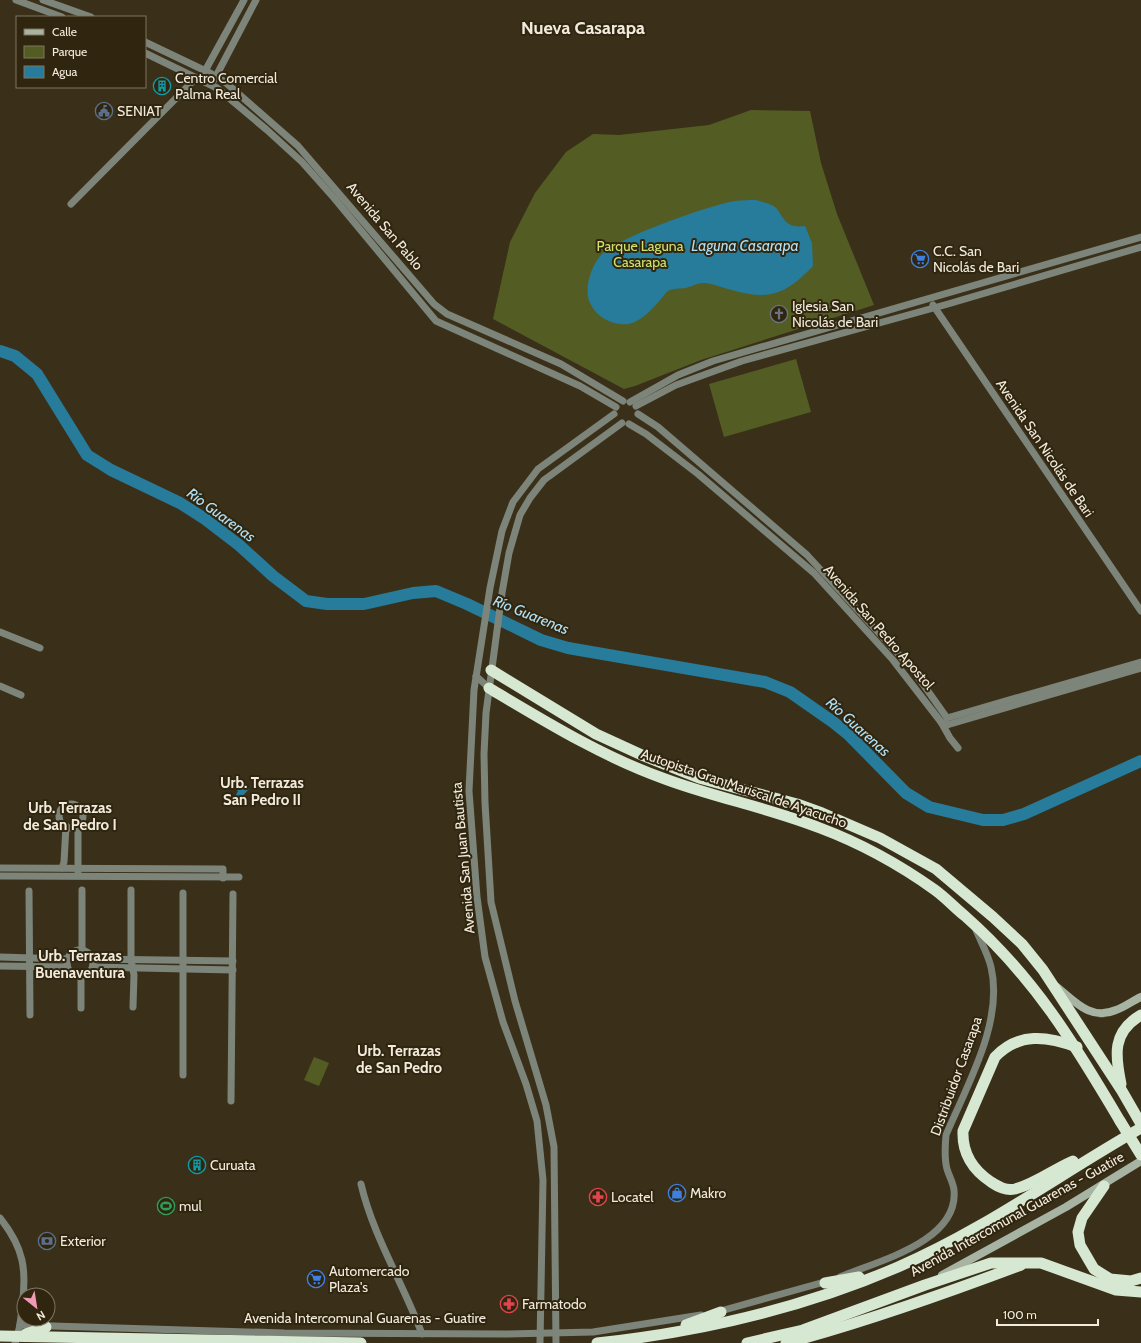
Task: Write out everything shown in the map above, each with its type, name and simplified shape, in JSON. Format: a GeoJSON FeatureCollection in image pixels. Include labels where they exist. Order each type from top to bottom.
{"type":"FeatureCollection","features":[{"type":"Feature","properties":{"kind":"highway","name":"Autopista Gran Mariscal de Ayacucho"},"geometry":{"type":"LineString","coordinates":[[491,670],[596,734],[644,756],[700,778],[797,804],[844,822],[880,838],[936,869],[993,917],[1022,944],[1050,981],[1122,1091],[1141,1124]]}},
{"type":"Feature","properties":{"kind":"highway","name":"Autopista Gran Mariscal de Ayacucho"},"geometry":{"type":"LineString","coordinates":[[489,688],[564,733],[603,753],[665,779],[820,828],[869,850],[936,890],[991,939],[1054,1013],[1141,1155]]}},
{"type":"Feature","properties":{"kind":"highway"},"geometry":{"type":"LineString","coordinates":[[1122,1091],[1117,1064],[1118,1040],[1125,1027],[1141,1015]]}},
{"type":"Feature","properties":{"kind":"highway"},"geometry":{"type":"LineString","coordinates":[[1076,1047],[1048,1038],[1036,1038],[1010,1044],[995,1057],[963,1131],[967,1156],[976,1171],[1004,1189],[1014,1189],[1034,1181],[1089,1154],[1100,1151]]}},
{"type":"Feature","properties":{"kind":"highway","name":"Avenida Intercomunal Guarenas - Guatire"},"geometry":{"type":"LineString","coordinates":[[597,1343],[657,1335],[731,1321],[780,1308],[854,1284],[898,1267],[1008,1209],[1100,1151],[1141,1128]]}},
{"type":"Feature","properties":{"kind":"highway"},"geometry":{"type":"LineString","coordinates":[[1104,1186],[1082,1218],[1078,1232],[1080,1245],[1094,1269],[1110,1279],[1130,1281],[1141,1278]]}},
{"type":"Feature","properties":{"kind":"highway"},"geometry":{"type":"LineString","coordinates":[[925,1285],[991,1263],[1029,1262],[1056,1267],[1116,1290],[1141,1292]]}},
{"type":"Feature","properties":{"kind":"highway"},"geometry":{"type":"LineString","coordinates":[[786,1343],[826,1332],[949,1292],[1029,1262]]}},
{"type":"Feature","properties":{"kind":"highway"},"geometry":{"type":"LineString","coordinates":[[825,1282],[853,1278],[898,1267]]}},
{"type":"Feature","properties":{"kind":"highway","name":"Avenida Intercomunal Guarenas - Guatire"},"geometry":{"type":"LineString","coordinates":[[747,1343],[803,1330],[925,1285]]}},
{"type":"Feature","properties":{"kind":"highway"},"geometry":{"type":"LineString","coordinates":[[657,1335],[721,1312]]}},
{"type":"Feature","properties":{"kind":"highway"},"geometry":{"type":"LineString","coordinates":[[17,1335],[46,1327]]}},
{"type":"Feature","properties":{"kind":"highway","name":"Avenida Intercomunal Guarenas - Guatire"},"geometry":{"type":"LineString","coordinates":[[0,1336],[17,1335],[361,1343]]}},
{"type":"Feature","properties":{"kind":"main road"},"geometry":{"type":"LineString","coordinates":[[1050,981],[1080,1006],[1098,1014],[1116,1010],[1141,997]]}},
{"type":"Feature","properties":{"kind":"main road","name":"Avenida Intercomunal Guarenas - Guatire"},"geometry":{"type":"LineString","coordinates":[[925,1285],[1104,1186],[1141,1161]]}},
{"type":"Feature","properties":{"kind":"street"},"geometry":{"type":"LineString","coordinates":[[16,0],[59,16]]}},
{"type":"Feature","properties":{"kind":"street"},"geometry":{"type":"LineString","coordinates":[[43,0],[87,16]]}},
{"type":"Feature","properties":{"kind":"street"},"geometry":{"type":"LineString","coordinates":[[72,204],[205,71],[244,0]]}},
{"type":"Feature","properties":{"kind":"street"},"geometry":{"type":"LineString","coordinates":[[212,86],[256,0]]}},
{"type":"Feature","properties":{"kind":"street","name":"Avenida San Pablo"},"geometry":{"type":"LineString","coordinates":[[146,42],[216,77],[241,95],[290,139],[357,213],[434,304],[447,314],[561,364],[632,406]]}},
{"type":"Feature","properties":{"kind":"street","name":"Avenida San Pablo"},"geometry":{"type":"LineString","coordinates":[[146,53],[212,86],[229,97],[302,162],[352,219],[436,321],[603,398],[615,411]]}},
{"type":"Feature","properties":{"kind":"street"},"geometry":{"type":"LineString","coordinates":[[284,146],[290,139]]}},
{"type":"Feature","properties":{"kind":"street"},"geometry":{"type":"LineString","coordinates":[[352,219],[357,213]]}},
{"type":"Feature","properties":{"kind":"street","name":"Avenida San Juan Bautista"},"geometry":{"type":"LineString","coordinates":[[632,406],[678,375],[713,361],[1141,237]]}},
{"type":"Feature","properties":{"kind":"street","name":"Avenida San Juan Bautista"},"geometry":{"type":"LineString","coordinates":[[540,1343],[543,1180],[537,1121],[526,1084],[503,1022],[485,957],[477,897],[469,791],[470,753],[476,676],[490,588],[507,515],[512,502],[538,469],[615,411],[632,406],[676,385],[736,363],[934,308],[1141,247]]}},
{"type":"Feature","properties":{"kind":"street","name":"Avenida San Nicolás de Bari"},"geometry":{"type":"LineString","coordinates":[[928,299],[1141,611]]}},
{"type":"Feature","properties":{"kind":"street"},"geometry":{"type":"LineString","coordinates":[[428,312],[434,304]]}},
{"type":"Feature","properties":{"kind":"street","name":"Avenida San Juan Bautista"},"geometry":{"type":"LineString","coordinates":[[556,1343],[554,1147],[546,1105],[515,1001],[491,902],[484,754],[489,688],[509,553],[518,523],[530,498],[544,480],[625,424],[635,420],[632,406]]}},
{"type":"Feature","properties":{"kind":"street","name":"Avenida San Pedro Apostol"},"geometry":{"type":"LineString","coordinates":[[632,406],[807,555],[913,670],[947,718],[953,721]]}},
{"type":"Feature","properties":{"kind":"street"},"geometry":{"type":"LineString","coordinates":[[615,411],[617,420],[625,424]]}},
{"type":"Feature","properties":{"kind":"street","name":"Avenida San Pedro Apostol"},"geometry":{"type":"LineString","coordinates":[[625,424],[646,434],[698,474],[814,573],[894,660],[941,722],[950,738],[958,748]]}},
{"type":"Feature","properties":{"kind":"street"},"geometry":{"type":"LineString","coordinates":[[0,632],[40,648]]}},
{"type":"Feature","properties":{"kind":"street"},"geometry":{"type":"LineString","coordinates":[[941,722],[947,725],[953,721],[1141,662]]}},
{"type":"Feature","properties":{"kind":"street"},"geometry":{"type":"LineString","coordinates":[[953,721],[1141,668]]}},
{"type":"Feature","properties":{"kind":"street"},"geometry":{"type":"LineString","coordinates":[[476,676],[491,670]]}},
{"type":"Feature","properties":{"kind":"street","name":"Autopista Gran Mariscal de Ayacucho"},"geometry":{"type":"LineString","coordinates":[[476,676],[489,688]]}},
{"type":"Feature","properties":{"kind":"street"},"geometry":{"type":"LineString","coordinates":[[0,686],[21,695]]}},
{"type":"Feature","properties":{"kind":"street"},"geometry":{"type":"LineString","coordinates":[[76,826],[66,826],[61,822],[60,812],[65,806],[71,804],[78,806],[82,811],[83,817],[76,826],[75,869],[77,877]]}},
{"type":"Feature","properties":{"kind":"street"},"geometry":{"type":"LineString","coordinates":[[62,868],[64,862],[66,826]]}},
{"type":"Feature","properties":{"kind":"street"},"geometry":{"type":"LineString","coordinates":[[0,868],[223,869],[223,878]]}},
{"type":"Feature","properties":{"kind":"street"},"geometry":{"type":"LineString","coordinates":[[210,878],[211,870]]}},
{"type":"Feature","properties":{"kind":"street"},"geometry":{"type":"LineString","coordinates":[[0,876],[239,877]]}},
{"type":"Feature","properties":{"kind":"street"},"geometry":{"type":"LineString","coordinates":[[82,890],[82,949]]}},
{"type":"Feature","properties":{"kind":"street"},"geometry":{"type":"LineString","coordinates":[[131,890],[131,960],[134,975],[133,1007]]}},
{"type":"Feature","properties":{"kind":"street"},"geometry":{"type":"LineString","coordinates":[[29,891],[28,958],[30,1015]]}},
{"type":"Feature","properties":{"kind":"street"},"geometry":{"type":"LineString","coordinates":[[183,893],[183,1075]]}},
{"type":"Feature","properties":{"kind":"street"},"geometry":{"type":"LineString","coordinates":[[231,1100],[233,894]]}},
{"type":"Feature","properties":{"kind":"street","name":"Distribuidor Casarapa"},"geometry":{"type":"LineString","coordinates":[[825,1282],[912,1248],[940,1228],[947,1220],[951,1210],[954,1190],[947,1169],[945,1148],[946,1135],[984,1044],[993,1013],[994,991],[991,966],[974,924]]}},
{"type":"Feature","properties":{"kind":"street"},"geometry":{"type":"LineString","coordinates":[[82,949],[91,954],[93,963],[88,974],[81,976],[72,974],[67,963],[73,952],[82,949]]}},
{"type":"Feature","properties":{"kind":"street"},"geometry":{"type":"LineString","coordinates":[[0,958],[28,958],[67,963]]}},
{"type":"Feature","properties":{"kind":"street"},"geometry":{"type":"LineString","coordinates":[[93,963],[131,960],[233,961]]}},
{"type":"Feature","properties":{"kind":"street"},"geometry":{"type":"LineString","coordinates":[[0,966],[29,966],[67,963]]}},
{"type":"Feature","properties":{"kind":"street"},"geometry":{"type":"LineString","coordinates":[[93,963],[132,968],[233,970]]}},
{"type":"Feature","properties":{"kind":"street"},"geometry":{"type":"LineString","coordinates":[[81,976],[81,1008]]}},
{"type":"Feature","properties":{"kind":"street"},"geometry":{"type":"LineString","coordinates":[[360,1184],[384,1249],[422,1334]]}},
{"type":"Feature","properties":{"kind":"street"},"geometry":{"type":"LineString","coordinates":[[0,1218],[14,1237],[22,1258],[25,1277],[17,1335]]}},
{"type":"Feature","properties":{"kind":"street","name":"Avenida Intercomunal Guarenas - Guatire"},"geometry":{"type":"LineString","coordinates":[[46,1327],[137,1328],[284,1333],[422,1334],[593,1332],[633,1327],[721,1312],[825,1282]]}},
{"type":"Feature","properties":{"kind":"green space","name":"Parque Laguna Casarapa"},"geometry":{"type":"Polygon","coordinates":[[[751,110],[810,111],[821,163],[837,214],[874,305],[701,360],[624,389],[493,319],[510,242],[535,193],[566,152],[593,134],[619,135],[709,125],[751,110]]]}},
{"type":"Feature","properties":{"kind":"green space"},"geometry":{"type":"Polygon","coordinates":[[[796,359],[811,412],[724,437],[709,384],[796,359]]]}},
{"type":"Feature","properties":{"kind":"green space"},"geometry":{"type":"Polygon","coordinates":[[[314,1057],[329,1063],[319,1086],[304,1080],[314,1057]]]}},
{"type":"Feature","properties":{"kind":"water","name":"Laguna Casarapa"},"geometry":{"type":"Polygon","coordinates":[[[756,200],[775,207],[785,221],[791,225],[805,226],[812,243],[813,266],[786,289],[777,293],[757,295],[703,283],[685,288],[672,289],[667,292],[643,317],[637,321],[626,324],[606,320],[592,307],[588,297],[588,284],[592,270],[599,257],[613,246],[666,222],[687,215],[735,201],[756,200]]]}},
{"type":"Feature","properties":{"kind":"water"},"geometry":{"type":"Polygon","coordinates":[[[233,779],[249,789],[239,800],[235,797],[238,791],[229,784],[233,779]]]}},
{"type":"Feature","properties":{"kind":"waterway","name":"Río Guarenas"},"geometry":{"type":"LineString","coordinates":[[0,351],[15,356],[37,374],[87,455],[111,470],[180,503],[205,519],[239,545],[273,576],[306,601],[327,604],[364,604],[413,593],[436,591],[467,604],[541,640],[568,648],[765,682],[790,692],[833,722],[848,734],[906,793],[929,807],[983,820],[1003,820],[1024,814],[1141,761]]}},
{"type":"Feature","properties":{"kind":"place","name":"Centro Comercial Palma Real"},"geometry":{"type":"Point","coordinates":[162,86]}},
{"type":"Feature","properties":{"kind":"place","name":"SENIAT"},"geometry":{"type":"Point","coordinates":[104,111]}},
{"type":"Feature","properties":{"kind":"place","name":"C.C. San Nicolás de Bari"},"geometry":{"type":"Point","coordinates":[920,259]}},
{"type":"Feature","properties":{"kind":"place","name":"Iglesia San Nicolás de Bari"},"geometry":{"type":"Point","coordinates":[779,314]}},
{"type":"Feature","properties":{"kind":"place","name":"Curuata"},"geometry":{"type":"Point","coordinates":[197,1165]}},
{"type":"Feature","properties":{"kind":"place","name":"Makro"},"geometry":{"type":"Point","coordinates":[677,1193]}},
{"type":"Feature","properties":{"kind":"place","name":"Locatel"},"geometry":{"type":"Point","coordinates":[598,1197]}},
{"type":"Feature","properties":{"kind":"place","name":"mul"},"geometry":{"type":"Point","coordinates":[166,1206]}},
{"type":"Feature","properties":{"kind":"place","name":"Exterior"},"geometry":{"type":"Point","coordinates":[47,1241]}},
{"type":"Feature","properties":{"kind":"place","name":"Automercado Plaza's"},"geometry":{"type":"Point","coordinates":[316,1279]}},
{"type":"Feature","properties":{"kind":"place","name":"Farmatodo"},"geometry":{"type":"Point","coordinates":[509,1304]}},
{"type":"Feature","properties":{"kind":"district","name":"Nueva Casarapa"},"geometry":{"type":"Point","coordinates":[583,28]}},
{"type":"Feature","properties":{"kind":"district","name":"Urb. Terrazas San Pedro II"},"geometry":{"type":"Point","coordinates":[262,792]}},
{"type":"Feature","properties":{"kind":"district","name":"Urb. Terrazas de San Pedro I"},"geometry":{"type":"Point","coordinates":[70,816]}},
{"type":"Feature","properties":{"kind":"district","name":"Urb. Terrazas Buenaventura"},"geometry":{"type":"Point","coordinates":[80,964]}},
{"type":"Feature","properties":{"kind":"district","name":"Urb. Terrazas de San Pedro"},"geometry":{"type":"Point","coordinates":[399,1060]}}]}
